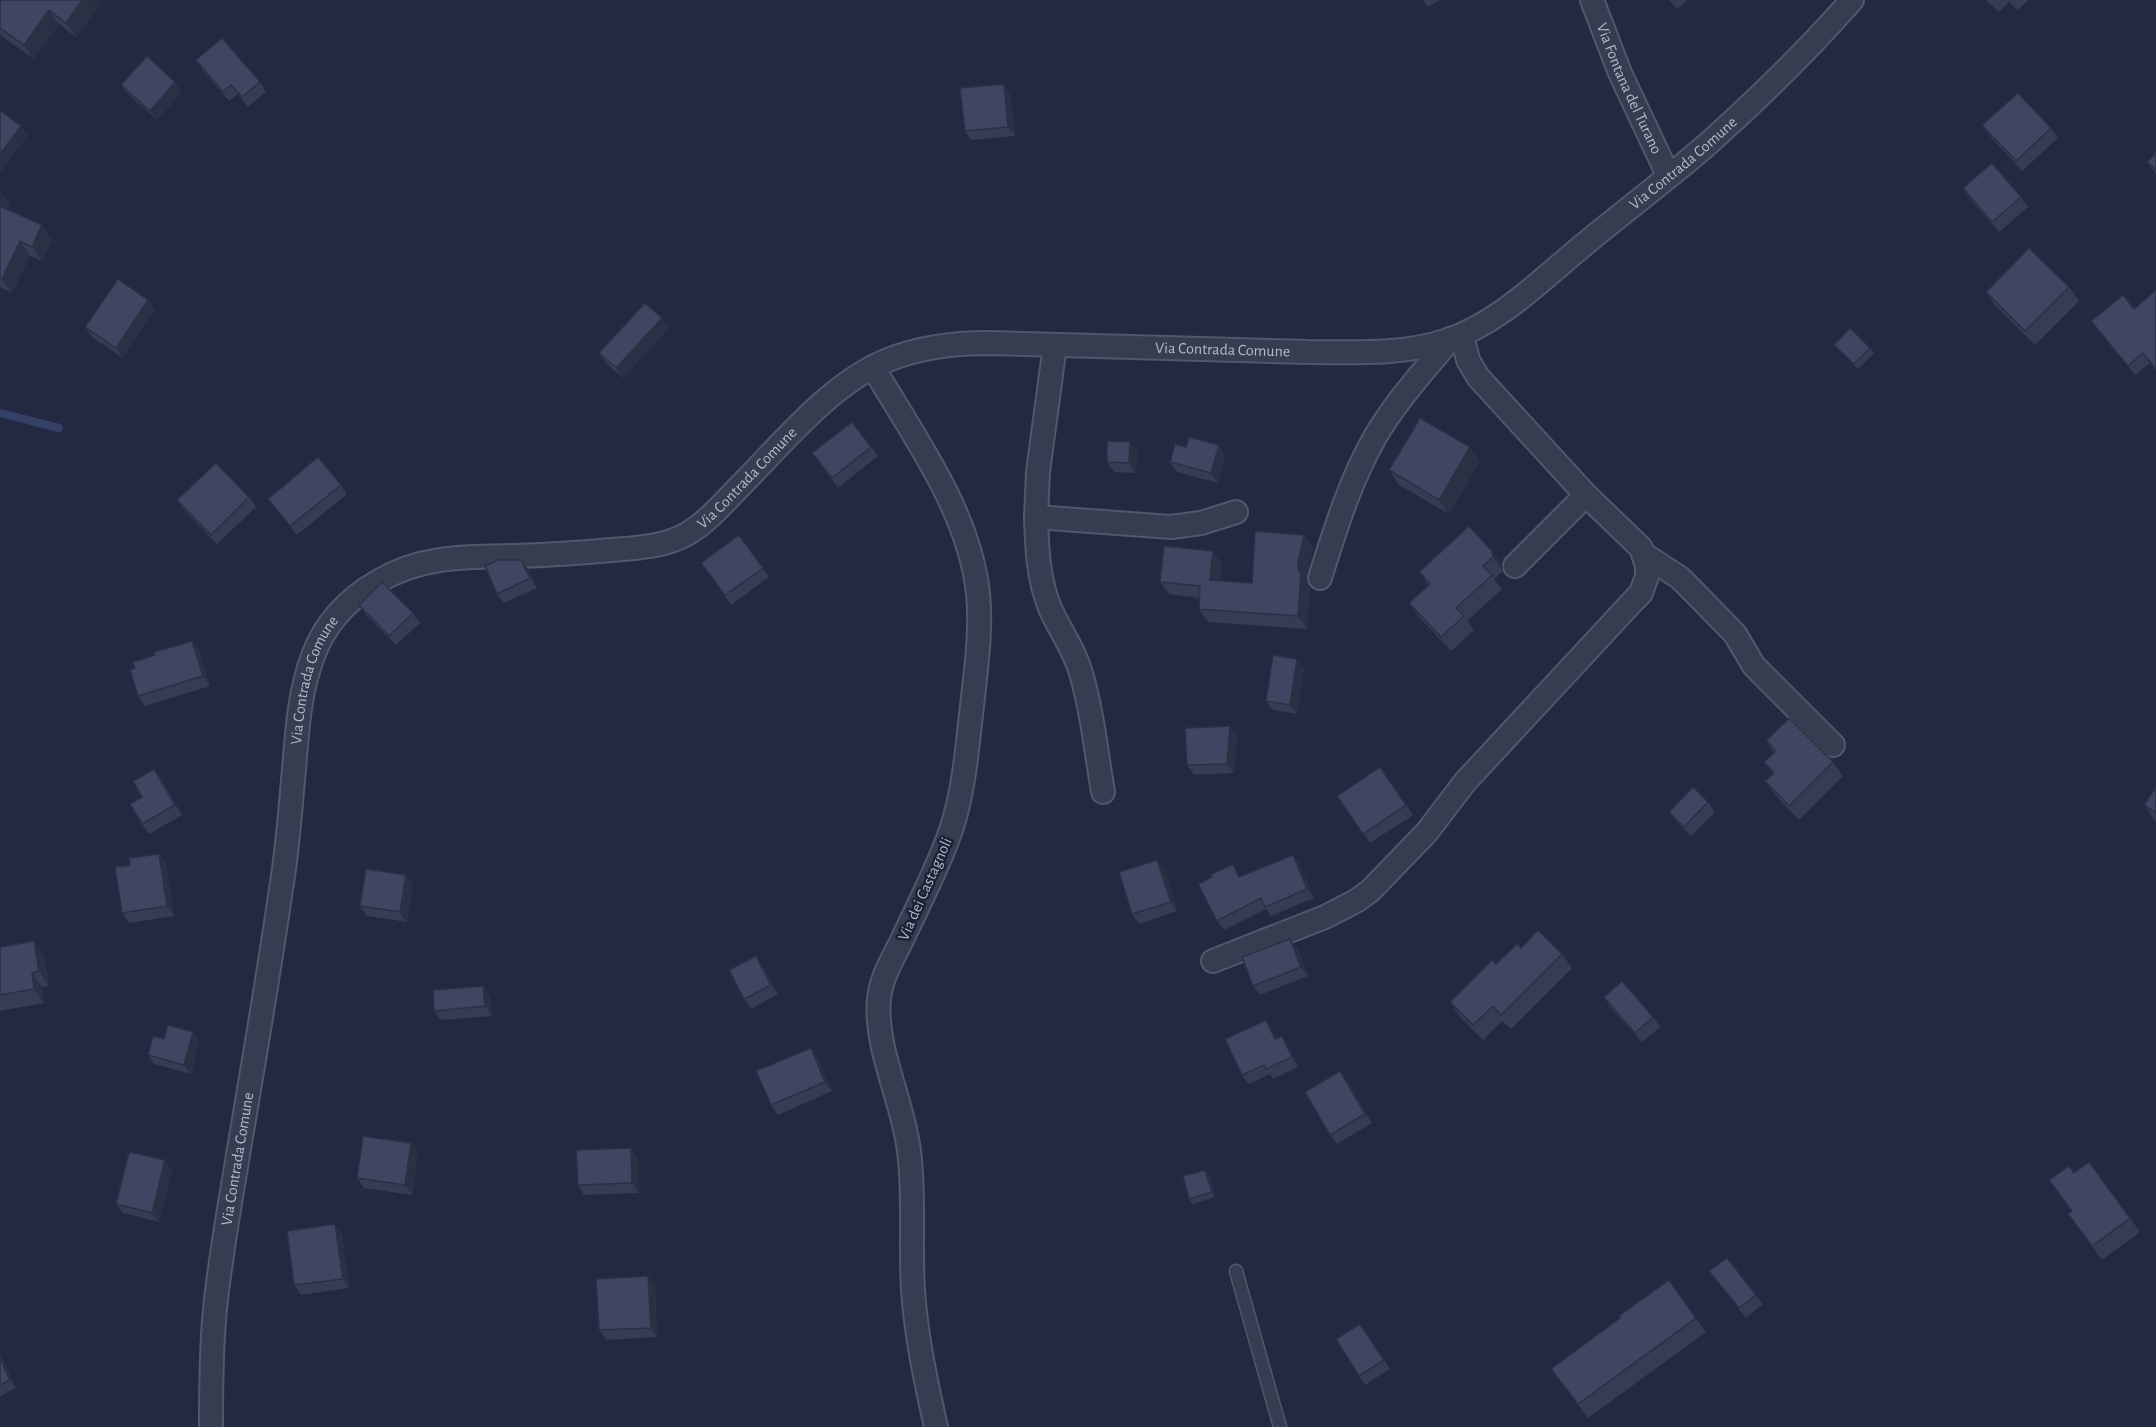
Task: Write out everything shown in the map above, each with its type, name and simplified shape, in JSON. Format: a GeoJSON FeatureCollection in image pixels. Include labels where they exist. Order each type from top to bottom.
{"type":"FeatureCollection","features":[{"type":"Feature","properties":{"kind":"street","name":"Via Fontana del Turano"},"geometry":{"type":"LineString","coordinates":[[1592,0],[1620,73],[1668,175]]}},
{"type":"Feature","properties":{"kind":"street","name":"Via Contrada Comune"},"geometry":{"type":"LineString","coordinates":[[211,1427],[213,1341],[220,1264],[280,902],[302,696],[311,661],[325,632],[338,613],[360,593],[389,575],[418,563],[453,557],[615,550],[661,544],[684,536],[712,514],[828,400],[850,382],[873,368],[903,355],[955,344],[1346,352],[1412,348],[1456,337],[1492,318],[1512,304],[1726,126],[1813,42],[1851,0]]}},
{"type":"Feature","properties":{"kind":"street"},"geometry":{"type":"LineString","coordinates":[[1320,578],[1347,498],[1369,449],[1404,395],[1456,337],[1478,377],[1586,495],[1636,542],[1645,555],[1672,572],[1695,593],[1735,634],[1754,666],[1833,745]]}},
{"type":"Feature","properties":{"kind":"street"},"geometry":{"type":"LineString","coordinates":[[1055,345],[1038,471],[1036,517],[1039,565],[1050,608],[1072,649],[1081,672],[1103,792]]}},
{"type":"Feature","properties":{"kind":"street","name":"Via dei Castagnoli"},"geometry":{"type":"LineString","coordinates":[[873,368],[956,510],[970,555],[979,607],[978,642],[966,759],[956,814],[944,850],[884,978],[878,1007],[880,1038],[900,1105],[909,1149],[915,1309],[923,1366],[936,1427]]}},
{"type":"Feature","properties":{"kind":"street"},"geometry":{"type":"LineString","coordinates":[[1515,566],[1586,495]]}},
{"type":"Feature","properties":{"kind":"street"},"geometry":{"type":"LineString","coordinates":[[1036,517],[1172,527],[1201,523],[1236,512]]}},
{"type":"Feature","properties":{"kind":"street"},"geometry":{"type":"LineString","coordinates":[[1213,961],[1325,917],[1370,891],[1420,840],[1465,782],[1641,593],[1647,576],[1645,555]]}},
{"type":"Feature","properties":{"kind":"lane"},"geometry":{"type":"LineString","coordinates":[[1236,1271],[1280,1427]]}},
{"type":"Feature","properties":{"kind":"building"},"geometry":{"type":"Polygon","coordinates":[[[0,0],[82,0],[66,23],[49,10],[24,45],[0,28],[0,0]]]}},
{"type":"Feature","properties":{"kind":"building"},"geometry":{"type":"Polygon","coordinates":[[[222,38],[260,82],[242,97],[231,85],[223,92],[196,60],[222,38]]]}},
{"type":"Feature","properties":{"kind":"building"},"geometry":{"type":"Polygon","coordinates":[[[147,56],[175,82],[150,111],[121,85],[147,56]]]}},
{"type":"Feature","properties":{"kind":"building"},"geometry":{"type":"Polygon","coordinates":[[[1004,84],[1008,127],[965,131],[960,88],[1004,84]]]}},
{"type":"Feature","properties":{"kind":"building"},"geometry":{"type":"Polygon","coordinates":[[[2018,93],[2051,128],[2016,161],[1982,125],[2018,93]]]}},
{"type":"Feature","properties":{"kind":"building"},"geometry":{"type":"Polygon","coordinates":[[[0,110],[21,126],[0,154],[0,110]]]}},
{"type":"Feature","properties":{"kind":"building"},"geometry":{"type":"Polygon","coordinates":[[[2156,153],[2156,170],[2147,162],[2156,153]]]}},
{"type":"Feature","properties":{"kind":"building"},"geometry":{"type":"Polygon","coordinates":[[[1992,163],[2021,197],[1992,222],[1963,188],[1992,163]]]}},
{"type":"Feature","properties":{"kind":"building"},"geometry":{"type":"Polygon","coordinates":[[[0,206],[42,225],[32,247],[20,241],[2,279],[0,278],[0,206]]]}},
{"type":"Feature","properties":{"kind":"building"},"geometry":{"type":"Polygon","coordinates":[[[2029,248],[2069,287],[2025,331],[1986,292],[2029,248]]]}},
{"type":"Feature","properties":{"kind":"building"},"geometry":{"type":"Polygon","coordinates":[[[118,279],[148,300],[116,348],[85,327],[118,279]]]}},
{"type":"Feature","properties":{"kind":"building"},"geometry":{"type":"Polygon","coordinates":[[[2156,290],[2156,369],[2143,353],[2128,366],[2091,321],[2123,295],[2134,309],[2156,290]]]}},
{"type":"Feature","properties":{"kind":"building"},"geometry":{"type":"Polygon","coordinates":[[[645,303],[662,318],[616,368],[599,353],[645,303]]]}},
{"type":"Feature","properties":{"kind":"building"},"geometry":{"type":"Polygon","coordinates":[[[1850,328],[1870,348],[1854,364],[1834,345],[1850,328]]]}},
{"type":"Feature","properties":{"kind":"building"},"geometry":{"type":"Polygon","coordinates":[[[1420,418],[1470,447],[1439,500],[1389,470],[1420,418]]]}},
{"type":"Feature","properties":{"kind":"building"},"geometry":{"type":"Polygon","coordinates":[[[852,422],[871,447],[832,478],[812,453],[852,422]]]}},
{"type":"Feature","properties":{"kind":"building"},"geometry":{"type":"Polygon","coordinates":[[[1189,437],[1219,445],[1211,473],[1170,462],[1175,444],[1186,447],[1189,437]]]}},
{"type":"Feature","properties":{"kind":"building"},"geometry":{"type":"Polygon","coordinates":[[[1107,441],[1130,442],[1129,463],[1107,462],[1107,441]]]}},
{"type":"Feature","properties":{"kind":"building"},"geometry":{"type":"Polygon","coordinates":[[[318,457],[341,485],[290,526],[268,499],[318,457]]]}},
{"type":"Feature","properties":{"kind":"building"},"geometry":{"type":"Polygon","coordinates":[[[216,463],[249,497],[211,535],[177,500],[216,463]]]}},
{"type":"Feature","properties":{"kind":"building"},"geometry":{"type":"Polygon","coordinates":[[[1469,526],[1492,551],[1493,557],[1483,566],[1492,575],[1456,608],[1464,616],[1441,637],[1409,603],[1430,584],[1419,572],[1469,526]]]}},
{"type":"Feature","properties":{"kind":"building"},"geometry":{"type":"Polygon","coordinates":[[[1255,531],[1304,535],[1298,562],[1301,574],[1298,616],[1199,609],[1200,586],[1160,582],[1164,546],[1213,551],[1210,580],[1252,583],[1255,531]]]}},
{"type":"Feature","properties":{"kind":"building"},"geometry":{"type":"Polygon","coordinates":[[[739,535],[763,568],[725,595],[701,563],[739,535]]]}},
{"type":"Feature","properties":{"kind":"building"},"geometry":{"type":"Polygon","coordinates":[[[498,560],[521,560],[530,578],[497,594],[485,566],[498,560]]]}},
{"type":"Feature","properties":{"kind":"building"},"geometry":{"type":"Polygon","coordinates":[[[382,582],[413,613],[389,636],[359,605],[382,582]]]}},
{"type":"Feature","properties":{"kind":"building"},"geometry":{"type":"Polygon","coordinates":[[[192,641],[203,676],[138,696],[130,670],[135,668],[133,662],[155,655],[154,652],[192,641]]]}},
{"type":"Feature","properties":{"kind":"building"},"geometry":{"type":"Polygon","coordinates":[[[1273,655],[1297,659],[1290,705],[1266,701],[1273,655]]]}},
{"type":"Feature","properties":{"kind":"building"},"geometry":{"type":"Polygon","coordinates":[[[1789,718],[1833,762],[1789,806],[1765,781],[1774,773],[1764,762],[1776,751],[1766,741],[1789,718]]]}},
{"type":"Feature","properties":{"kind":"building"},"geometry":{"type":"Polygon","coordinates":[[[1230,726],[1227,764],[1187,765],[1185,728],[1230,726]]]}},
{"type":"Feature","properties":{"kind":"building"},"geometry":{"type":"Polygon","coordinates":[[[1380,767],[1406,805],[1363,834],[1337,796],[1380,767]]]}},
{"type":"Feature","properties":{"kind":"building"},"geometry":{"type":"Polygon","coordinates":[[[154,769],[175,805],[142,824],[130,804],[142,797],[133,781],[154,769]]]}},
{"type":"Feature","properties":{"kind":"building"},"geometry":{"type":"Polygon","coordinates":[[[1693,787],[1708,802],[1684,827],[1669,812],[1693,787]]]}},
{"type":"Feature","properties":{"kind":"building"},"geometry":{"type":"Polygon","coordinates":[[[2156,787],[2156,813],[2144,805],[2156,787]]]}},
{"type":"Feature","properties":{"kind":"building"},"geometry":{"type":"Polygon","coordinates":[[[159,854],[167,906],[122,913],[115,867],[130,865],[129,858],[159,854]]]}},
{"type":"Feature","properties":{"kind":"building"},"geometry":{"type":"Polygon","coordinates":[[[1293,855],[1307,889],[1265,907],[1261,898],[1217,921],[1198,884],[1212,877],[1210,875],[1233,864],[1239,877],[1293,855]]]}},
{"type":"Feature","properties":{"kind":"building"},"geometry":{"type":"Polygon","coordinates":[[[1157,860],[1171,902],[1132,914],[1119,872],[1157,860]]]}},
{"type":"Feature","properties":{"kind":"building"},"geometry":{"type":"Polygon","coordinates":[[[366,869],[406,875],[400,912],[360,906],[366,869]]]}},
{"type":"Feature","properties":{"kind":"building"},"geometry":{"type":"Polygon","coordinates":[[[1538,930],[1562,954],[1501,1015],[1493,1006],[1473,1025],[1450,1002],[1492,960],[1496,964],[1517,944],[1521,948],[1538,930]]]}},
{"type":"Feature","properties":{"kind":"building"},"geometry":{"type":"Polygon","coordinates":[[[1290,939],[1301,967],[1253,986],[1242,957],[1290,939]]]}},
{"type":"Feature","properties":{"kind":"building"},"geometry":{"type":"Polygon","coordinates":[[[34,941],[39,971],[32,973],[34,989],[0,995],[0,947],[34,941]]]}},
{"type":"Feature","properties":{"kind":"building"},"geometry":{"type":"Polygon","coordinates":[[[756,956],[771,985],[744,999],[729,970],[756,956]]]}},
{"type":"Feature","properties":{"kind":"building"},"geometry":{"type":"Polygon","coordinates":[[[1622,981],[1653,1017],[1635,1033],[1604,997],[1622,981]]]}},
{"type":"Feature","properties":{"kind":"building"},"geometry":{"type":"Polygon","coordinates":[[[483,986],[485,1006],[434,1011],[433,990],[483,986]]]}},
{"type":"Feature","properties":{"kind":"building"},"geometry":{"type":"Polygon","coordinates":[[[1266,1020],[1275,1039],[1282,1036],[1292,1057],[1266,1069],[1264,1065],[1242,1075],[1225,1039],[1266,1020]]]}},
{"type":"Feature","properties":{"kind":"building"},"geometry":{"type":"Polygon","coordinates":[[[168,1025],[193,1032],[184,1065],[148,1055],[153,1036],[164,1039],[168,1025]]]}},
{"type":"Feature","properties":{"kind":"building"},"geometry":{"type":"Polygon","coordinates":[[[811,1048],[825,1082],[771,1105],[756,1071],[811,1048]]]}},
{"type":"Feature","properties":{"kind":"building"},"geometry":{"type":"Polygon","coordinates":[[[1340,1071],[1365,1114],[1330,1135],[1305,1092],[1340,1071]]]}},
{"type":"Feature","properties":{"kind":"building"},"geometry":{"type":"Polygon","coordinates":[[[363,1136],[411,1143],[405,1185],[357,1178],[363,1136]]]}},
{"type":"Feature","properties":{"kind":"building"},"geometry":{"type":"Polygon","coordinates":[[[631,1148],[632,1183],[578,1185],[576,1150],[631,1148]]]}},
{"type":"Feature","properties":{"kind":"building"},"geometry":{"type":"Polygon","coordinates":[[[129,1152],[165,1160],[152,1213],[116,1204],[129,1152]]]}},
{"type":"Feature","properties":{"kind":"building"},"geometry":{"type":"Polygon","coordinates":[[[2089,1162],[2130,1218],[2092,1246],[2068,1214],[2072,1211],[2049,1180],[2069,1166],[2074,1173],[2089,1162]]]}},
{"type":"Feature","properties":{"kind":"building"},"geometry":{"type":"Polygon","coordinates":[[[1205,1170],[1212,1192],[1189,1199],[1183,1176],[1205,1170]]]}},
{"type":"Feature","properties":{"kind":"building"},"geometry":{"type":"Polygon","coordinates":[[[335,1224],[343,1279],[294,1285],[287,1231],[335,1224]]]}},
{"type":"Feature","properties":{"kind":"building"},"geometry":{"type":"Polygon","coordinates":[[[1727,1258],[1756,1295],[1739,1308],[1709,1271],[1727,1258]]]}},
{"type":"Feature","properties":{"kind":"building"},"geometry":{"type":"Polygon","coordinates":[[[648,1276],[651,1328],[599,1330],[596,1279],[648,1276]]]}},
{"type":"Feature","properties":{"kind":"building"},"geometry":{"type":"Polygon","coordinates":[[[1669,1280],[1696,1318],[1578,1404],[1551,1369],[1669,1280]]]}},
{"type":"Feature","properties":{"kind":"building"},"geometry":{"type":"Polygon","coordinates":[[[1360,1324],[1384,1360],[1359,1376],[1336,1339],[1360,1324]]]}},
{"type":"Feature","properties":{"kind":"building"},"geometry":{"type":"Polygon","coordinates":[[[0,1358],[10,1380],[0,1385],[0,1358]]]}},
{"type":"Feature","properties":{"kind":"waterway"},"geometry":{"type":"LineString","coordinates":[[0,413],[59,428]]}}]}
